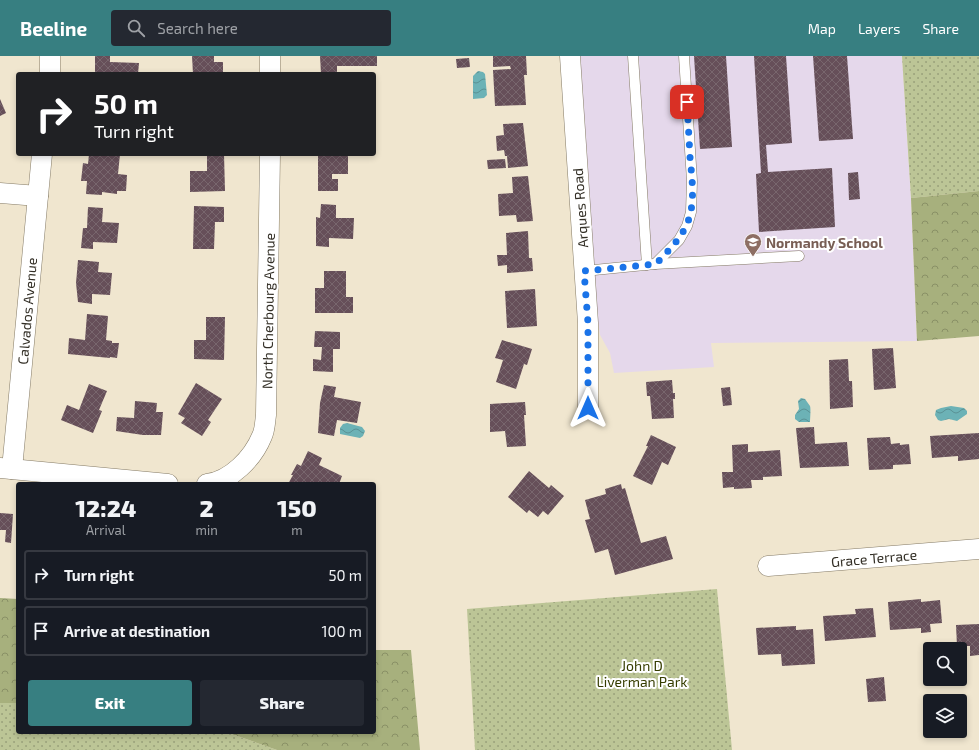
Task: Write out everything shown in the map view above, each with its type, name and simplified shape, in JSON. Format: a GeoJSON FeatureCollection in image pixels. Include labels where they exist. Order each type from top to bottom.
{"type":"FeatureCollection","features":[{"type":"Feature","properties":{"kind":"street"},"geometry":{"type":"LineString","coordinates":[[50,56],[50,72]]}},
{"type":"Feature","properties":{"kind":"street"},"geometry":{"type":"LineString","coordinates":[[270,56],[270,72]]}},
{"type":"Feature","properties":{"kind":"street","name":"Arques Road"},"geometry":{"type":"LineString","coordinates":[[570,56],[588,323],[588,408]]}},
{"type":"Feature","properties":{"kind":"street","name":"Calvados Avenue"},"geometry":{"type":"LineString","coordinates":[[6,468],[42,156]]}},
{"type":"Feature","properties":{"kind":"street","name":"North Cherbourg Avenue"},"geometry":{"type":"LineString","coordinates":[[215,482],[232,474],[255,450],[262,435],[266,415],[270,156]]}},
{"type":"Feature","properties":{"kind":"street"},"geometry":{"type":"LineString","coordinates":[[0,193],[38,196]]}},
{"type":"Feature","properties":{"kind":"street"},"geometry":{"type":"LineString","coordinates":[[6,468],[148,482]]}},
{"type":"Feature","properties":{"kind":"street","name":"Grace Terrace"},"geometry":{"type":"LineString","coordinates":[[768,566],[979,549]]}},
{"type":"Feature","properties":{"kind":"lane"},"geometry":{"type":"LineString","coordinates":[[633,56],[651,265]]}},
{"type":"Feature","properties":{"kind":"lane"},"geometry":{"type":"LineString","coordinates":[[651,265],[679,240],[691,212],[692,181],[684,56]]}},
{"type":"Feature","properties":{"kind":"lane"},"geometry":{"type":"LineString","coordinates":[[584,271],[651,265],[799,256]]}},
{"type":"Feature","properties":{"kind":"shaded area","name":"Normandy School"},"geometry":{"type":"Polygon","coordinates":[[[580,56],[902,56],[911,198],[917,341],[711,343],[714,367],[614,373],[610,353],[600,335],[597,315],[580,56]]]}},
{"type":"Feature","properties":{"kind":"green space"},"geometry":{"type":"Polygon","coordinates":[[[902,56],[979,56],[979,191],[911,198],[902,56]]]}},
{"type":"Feature","properties":{"kind":"green space"},"geometry":{"type":"Polygon","coordinates":[[[979,191],[979,336],[917,341],[911,198],[979,191]]]}},
{"type":"Feature","properties":{"kind":"green space","name":"John D Liverman Park"},"geometry":{"type":"Polygon","coordinates":[[[717,589],[732,750],[475,750],[467,609],[717,589]]]}},
{"type":"Feature","properties":{"kind":"green space"},"geometry":{"type":"Polygon","coordinates":[[[0,598],[16,599],[16,703],[0,703],[0,598]]]}},
{"type":"Feature","properties":{"kind":"green space"},"geometry":{"type":"Polygon","coordinates":[[[376,650],[411,650],[420,750],[277,750],[232,734],[376,734],[376,650]]]}},
{"type":"Feature","properties":{"kind":"green space"},"geometry":{"type":"Polygon","coordinates":[[[0,703],[16,703],[16,734],[232,734],[277,750],[0,750],[0,703]]]}},
{"type":"Feature","properties":{"kind":"water"},"geometry":{"type":"Polygon","coordinates":[[[478,71],[485,74],[487,95],[484,98],[473,99],[473,76],[478,71]]]}},
{"type":"Feature","properties":{"kind":"water"},"geometry":{"type":"Polygon","coordinates":[[[801,398],[805,399],[810,406],[810,422],[799,422],[795,419],[795,415],[799,409],[798,401],[801,398]]]}},
{"type":"Feature","properties":{"kind":"water"},"geometry":{"type":"Polygon","coordinates":[[[951,406],[964,408],[967,411],[967,414],[957,421],[949,419],[941,421],[938,420],[935,415],[936,410],[951,406]]]}},
{"type":"Feature","properties":{"kind":"water"},"geometry":{"type":"Polygon","coordinates":[[[347,423],[362,427],[365,431],[363,436],[360,438],[340,434],[340,428],[343,424],[347,423]]]}},
{"type":"Feature","properties":{"kind":"building"},"geometry":{"type":"Polygon","coordinates":[[[95,56],[110,56],[110,62],[139,63],[138,72],[95,72],[95,56]]]}},
{"type":"Feature","properties":{"kind":"building"},"geometry":{"type":"Polygon","coordinates":[[[192,56],[214,56],[214,62],[223,62],[223,72],[193,72],[192,56]]]}},
{"type":"Feature","properties":{"kind":"building"},"geometry":{"type":"Polygon","coordinates":[[[320,56],[377,56],[377,66],[337,66],[337,72],[321,72],[320,56]]]}},
{"type":"Feature","properties":{"kind":"building"},"geometry":{"type":"Polygon","coordinates":[[[493,56],[526,56],[527,75],[524,75],[526,105],[495,106],[493,70],[511,69],[510,66],[493,67],[493,56]]]}},
{"type":"Feature","properties":{"kind":"building"},"geometry":{"type":"Polygon","coordinates":[[[694,56],[726,56],[732,147],[700,149],[694,56]]]}},
{"type":"Feature","properties":{"kind":"building"},"geometry":{"type":"Polygon","coordinates":[[[754,56],[786,56],[792,143],[766,145],[768,172],[832,168],[835,227],[759,232],[756,174],[761,173],[754,56]]]}},
{"type":"Feature","properties":{"kind":"building"},"geometry":{"type":"Polygon","coordinates":[[[813,56],[847,56],[853,139],[819,141],[813,56]]]}},
{"type":"Feature","properties":{"kind":"building"},"geometry":{"type":"Polygon","coordinates":[[[469,58],[470,67],[457,68],[456,59],[469,58]]]}},
{"type":"Feature","properties":{"kind":"building"},"geometry":{"type":"Polygon","coordinates":[[[0,99],[6,113],[0,116],[0,99]]]}},
{"type":"Feature","properties":{"kind":"building"},"geometry":{"type":"Polygon","coordinates":[[[523,123],[528,166],[508,168],[507,156],[505,156],[504,150],[497,151],[496,136],[504,135],[503,124],[523,123]]]}},
{"type":"Feature","properties":{"kind":"building"},"geometry":{"type":"Polygon","coordinates":[[[89,156],[120,156],[118,174],[127,175],[126,191],[117,191],[117,194],[102,192],[102,195],[86,194],[87,181],[81,181],[83,163],[88,164],[89,156]]]}},
{"type":"Feature","properties":{"kind":"building"},"geometry":{"type":"Polygon","coordinates":[[[207,156],[224,156],[225,191],[190,192],[190,171],[207,171],[207,156]]]}},
{"type":"Feature","properties":{"kind":"building"},"geometry":{"type":"Polygon","coordinates":[[[318,156],[348,156],[348,174],[332,174],[332,179],[338,179],[338,191],[318,191],[318,156]]]}},
{"type":"Feature","properties":{"kind":"building"},"geometry":{"type":"Polygon","coordinates":[[[505,159],[506,168],[488,169],[487,160],[505,159]]]}},
{"type":"Feature","properties":{"kind":"building"},"geometry":{"type":"Polygon","coordinates":[[[858,172],[860,199],[849,200],[848,173],[858,172]]]}},
{"type":"Feature","properties":{"kind":"building"},"geometry":{"type":"Polygon","coordinates":[[[528,176],[533,221],[517,222],[516,215],[499,216],[498,194],[513,193],[512,177],[528,176]]]}},
{"type":"Feature","properties":{"kind":"building"},"geometry":{"type":"Polygon","coordinates":[[[321,204],[336,205],[336,218],[354,218],[353,239],[329,238],[329,247],[316,246],[316,217],[320,218],[321,204]]]}},
{"type":"Feature","properties":{"kind":"building"},"geometry":{"type":"Polygon","coordinates":[[[194,206],[224,207],[224,222],[215,222],[214,249],[193,249],[194,206]]]}},
{"type":"Feature","properties":{"kind":"building"},"geometry":{"type":"Polygon","coordinates":[[[88,207],[103,208],[102,222],[119,223],[117,243],[93,242],[93,249],[81,248],[83,228],[87,228],[88,207]]]}},
{"type":"Feature","properties":{"kind":"building"},"geometry":{"type":"Polygon","coordinates":[[[528,231],[529,258],[532,258],[533,271],[507,273],[507,265],[498,266],[497,255],[507,255],[506,233],[528,231]]]}},
{"type":"Feature","properties":{"kind":"building"},"geometry":{"type":"Polygon","coordinates":[[[78,260],[99,262],[98,272],[112,273],[110,295],[92,294],[92,304],[78,302],[76,283],[78,260]]]}},
{"type":"Feature","properties":{"kind":"building"},"geometry":{"type":"Polygon","coordinates":[[[324,271],[346,271],[346,297],[353,297],[353,313],[315,313],[315,288],[324,288],[324,271]]]}},
{"type":"Feature","properties":{"kind":"building"},"geometry":{"type":"Polygon","coordinates":[[[535,289],[537,326],[507,328],[505,291],[535,289]]]}},
{"type":"Feature","properties":{"kind":"building"},"geometry":{"type":"Polygon","coordinates":[[[87,314],[108,316],[106,340],[112,341],[112,343],[119,343],[117,358],[68,354],[69,338],[85,340],[87,314]]]}},
{"type":"Feature","properties":{"kind":"building"},"geometry":{"type":"Polygon","coordinates":[[[206,317],[225,317],[224,360],[194,359],[194,340],[206,340],[206,317]]]}},
{"type":"Feature","properties":{"kind":"building"},"geometry":{"type":"Polygon","coordinates":[[[315,331],[340,332],[340,349],[333,349],[333,372],[313,371],[313,359],[321,360],[322,347],[314,347],[315,331]]]}},
{"type":"Feature","properties":{"kind":"building"},"geometry":{"type":"Polygon","coordinates":[[[502,340],[532,349],[527,365],[524,364],[516,389],[496,382],[503,360],[495,358],[502,340]]]}},
{"type":"Feature","properties":{"kind":"building"},"geometry":{"type":"Polygon","coordinates":[[[893,348],[896,388],[874,390],[872,349],[893,348]]]}},
{"type":"Feature","properties":{"kind":"building"},"geometry":{"type":"Polygon","coordinates":[[[848,359],[849,381],[852,381],[853,407],[830,409],[829,360],[848,359]]]}},
{"type":"Feature","properties":{"kind":"building"},"geometry":{"type":"Polygon","coordinates":[[[672,380],[673,393],[675,393],[675,399],[673,399],[674,418],[652,419],[650,396],[647,396],[646,382],[672,380]]]}},
{"type":"Feature","properties":{"kind":"building"},"geometry":{"type":"Polygon","coordinates":[[[196,383],[222,399],[208,420],[211,422],[202,436],[181,423],[185,418],[178,414],[196,383]]]}},
{"type":"Feature","properties":{"kind":"building"},"geometry":{"type":"Polygon","coordinates":[[[89,384],[107,391],[99,410],[102,411],[93,433],[61,420],[67,405],[79,410],[89,384]]]}},
{"type":"Feature","properties":{"kind":"building"},"geometry":{"type":"Polygon","coordinates":[[[324,385],[336,387],[334,397],[361,402],[357,423],[337,420],[334,436],[318,433],[320,403],[324,385]]]}},
{"type":"Feature","properties":{"kind":"building"},"geometry":{"type":"Polygon","coordinates":[[[730,387],[732,405],[723,406],[721,388],[730,387]]]}},
{"type":"Feature","properties":{"kind":"building"},"geometry":{"type":"Polygon","coordinates":[[[135,401],[157,403],[156,412],[163,412],[161,435],[143,435],[116,431],[117,417],[134,418],[135,401]]]}},
{"type":"Feature","properties":{"kind":"building"},"geometry":{"type":"Polygon","coordinates":[[[525,402],[526,415],[524,415],[526,446],[507,447],[505,431],[490,432],[490,404],[525,402]]]}},
{"type":"Feature","properties":{"kind":"building"},"geometry":{"type":"Polygon","coordinates":[[[814,427],[815,444],[847,442],[849,466],[800,468],[796,428],[814,427]]]}},
{"type":"Feature","properties":{"kind":"building"},"geometry":{"type":"Polygon","coordinates":[[[979,433],[979,459],[958,461],[958,456],[932,458],[930,436],[979,433]]]}},
{"type":"Feature","properties":{"kind":"building"},"geometry":{"type":"Polygon","coordinates":[[[651,435],[676,447],[668,465],[662,462],[652,485],[633,476],[648,446],[646,446],[651,435]]]}},
{"type":"Feature","properties":{"kind":"building"},"geometry":{"type":"Polygon","coordinates":[[[890,437],[891,444],[909,444],[911,464],[893,465],[893,469],[869,470],[867,438],[890,437]]]}},
{"type":"Feature","properties":{"kind":"building"},"geometry":{"type":"Polygon","coordinates":[[[748,444],[748,452],[780,450],[782,476],[763,477],[763,480],[751,480],[752,488],[723,488],[722,472],[733,472],[732,445],[748,444]]]}},
{"type":"Feature","properties":{"kind":"building"},"geometry":{"type":"Polygon","coordinates":[[[308,451],[322,458],[319,465],[342,476],[340,482],[289,482],[297,464],[301,466],[308,451]]]}},
{"type":"Feature","properties":{"kind":"building"},"geometry":{"type":"Polygon","coordinates":[[[529,471],[549,488],[551,485],[564,496],[548,515],[543,511],[538,517],[529,510],[527,513],[508,497],[529,471]]]}},
{"type":"Feature","properties":{"kind":"building"},"geometry":{"type":"Polygon","coordinates":[[[621,484],[622,489],[625,488],[641,543],[666,536],[673,559],[615,575],[608,549],[595,553],[585,520],[590,519],[585,500],[606,494],[605,489],[621,484]]]}},
{"type":"Feature","properties":{"kind":"building"},"geometry":{"type":"Polygon","coordinates":[[[0,513],[13,514],[11,543],[5,542],[6,530],[0,530],[0,513]]]}},
{"type":"Feature","properties":{"kind":"building"},"geometry":{"type":"Polygon","coordinates":[[[921,599],[921,602],[940,600],[942,623],[930,624],[931,632],[921,633],[921,628],[890,630],[888,602],[921,599]]]}},
{"type":"Feature","properties":{"kind":"building"},"geometry":{"type":"Polygon","coordinates":[[[873,608],[876,637],[825,641],[823,616],[856,614],[855,609],[873,608]]]}},
{"type":"Feature","properties":{"kind":"building"},"geometry":{"type":"Polygon","coordinates":[[[979,624],[979,655],[970,656],[970,646],[967,646],[967,642],[957,642],[956,625],[979,624]]]}},
{"type":"Feature","properties":{"kind":"building"},"geometry":{"type":"Polygon","coordinates":[[[796,626],[796,630],[813,629],[815,664],[782,666],[781,654],[758,655],[756,628],[796,626]]]}},
{"type":"Feature","properties":{"kind":"building"},"geometry":{"type":"Polygon","coordinates":[[[884,677],[886,701],[868,702],[866,679],[884,677]]]}},
{"type":"Feature","properties":{"kind":"place","name":"Normandy School"},"geometry":{"type":"Point","coordinates":[753,257]}},
{"type":"Feature","properties":{"kind":"route"},"geometry":{"type":"LineString","coordinates":[[588,408],[588,323],[584,271],[656,264],[679,240],[691,212],[692,199],[687,102]]}}]}
